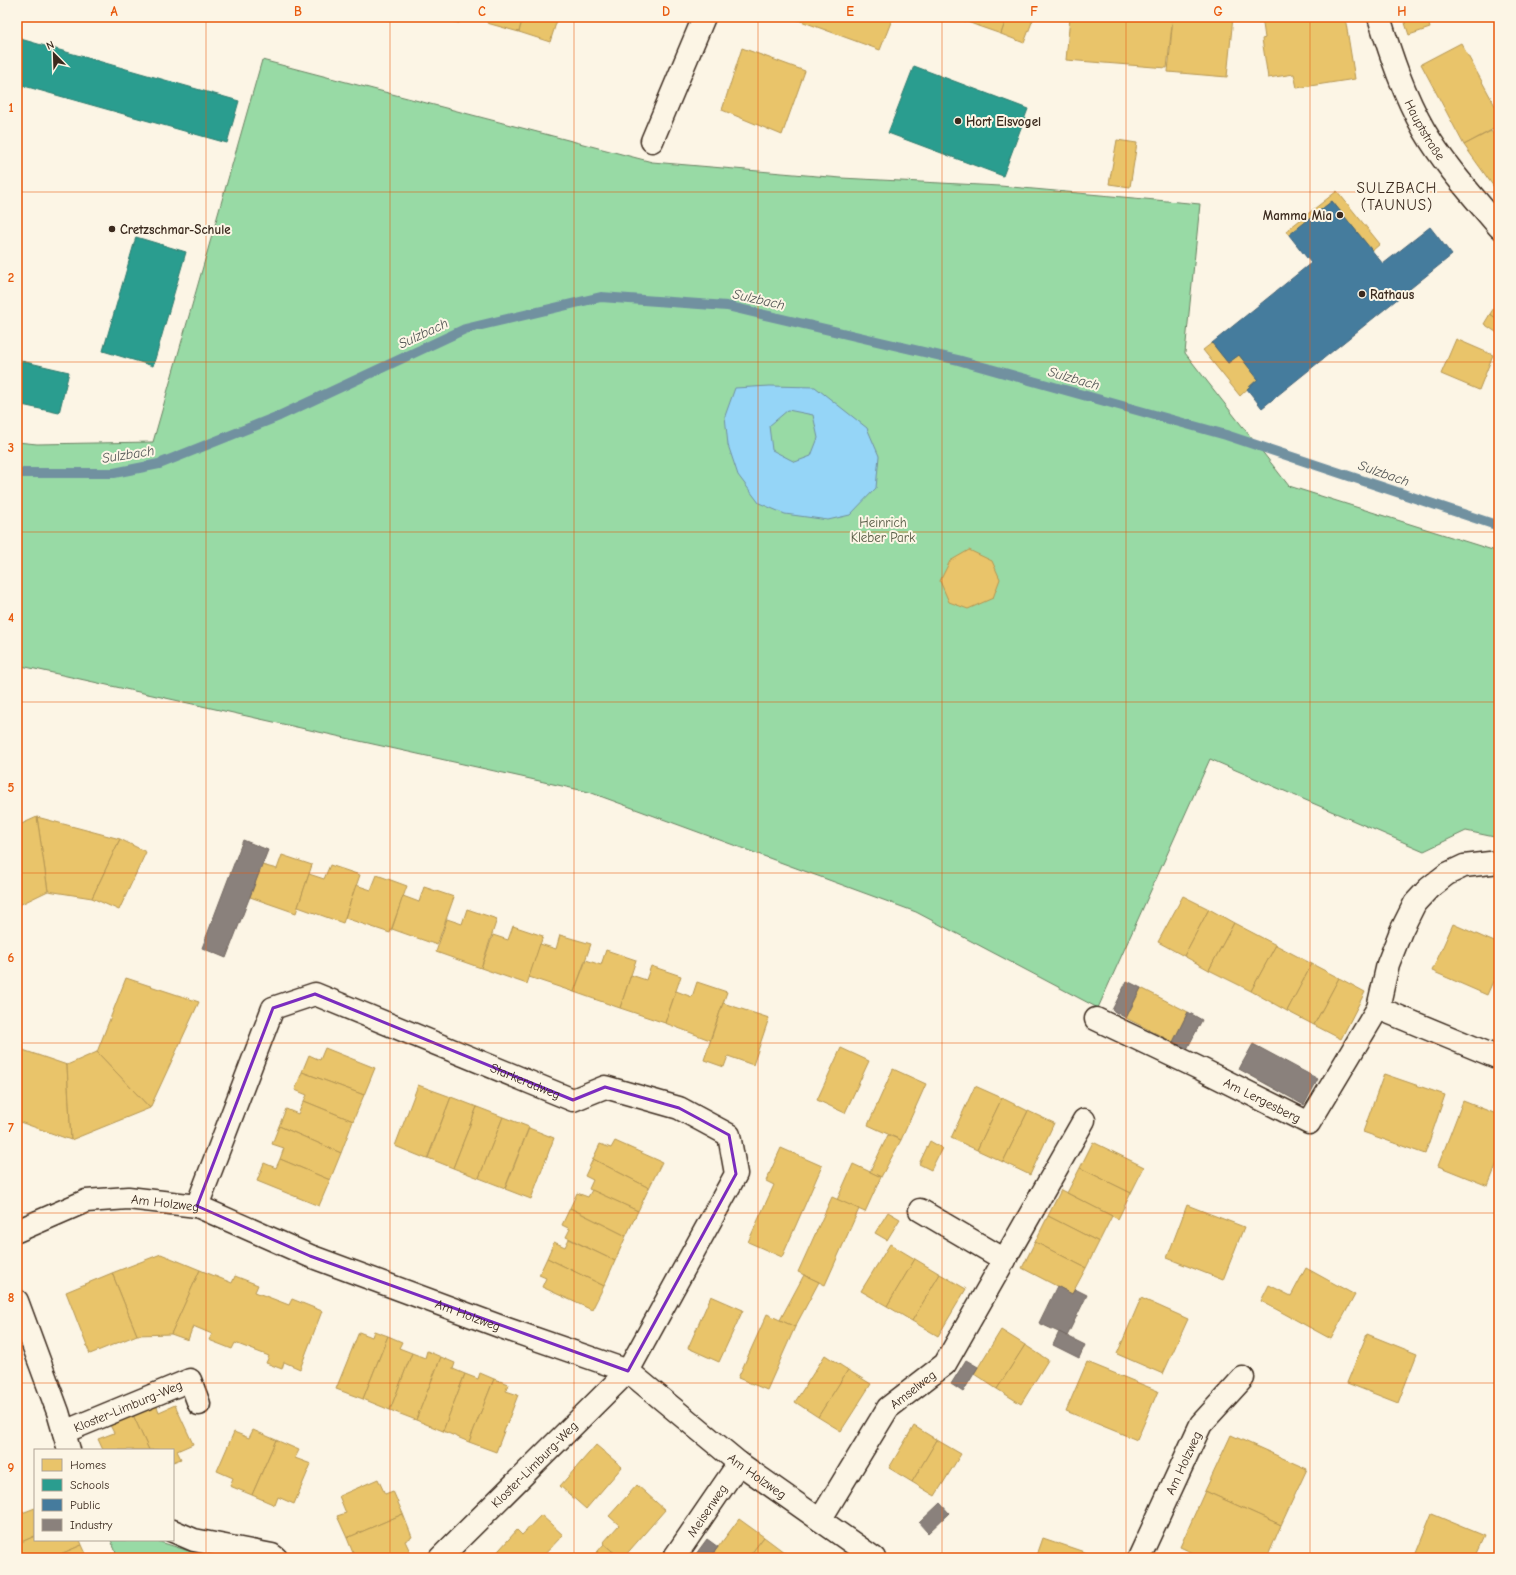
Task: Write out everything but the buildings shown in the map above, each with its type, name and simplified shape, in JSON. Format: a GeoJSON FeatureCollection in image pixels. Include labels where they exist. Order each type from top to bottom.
{"type":"FeatureCollection","features":[{"type":"Feature","properties":{"kind":"street"},"geometry":{"type":"LineString","coordinates":[[652,140],[704,17]]}},
{"type":"Feature","properties":{"kind":"street","name":"Hauptstraße"},"geometry":{"type":"LineString","coordinates":[[1379,17],[1391,58],[1425,131],[1458,179],[1499,227]]}},
{"type":"Feature","properties":{"kind":"street","name":"Am Lergesberg"},"geometry":{"type":"LineString","coordinates":[[1096,1019],[1309,1123],[1378,1008],[1388,964],[1401,931],[1415,903],[1429,888],[1447,874],[1464,866],[1499,862]]}},
{"type":"Feature","properties":{"kind":"street","name":"Starkeradweg"},"geometry":{"type":"LineString","coordinates":[[197,1206],[273,1008],[315,994],[573,1100],[605,1087],[679,1108],[729,1135],[736,1174],[628,1371]]}},
{"type":"Feature","properties":{"kind":"street"},"geometry":{"type":"LineString","coordinates":[[1378,1008],[1499,1058]]}},
{"type":"Feature","properties":{"kind":"street","name":"Amselweg"},"geometry":{"type":"LineString","coordinates":[[820,1520],[888,1408],[946,1364],[1084,1120]]}},
{"type":"Feature","properties":{"kind":"street","name":"Am Holzweg"},"geometry":{"type":"LineString","coordinates":[[17,1231],[86,1201],[128,1198],[197,1206],[310,1256],[507,1329],[628,1371],[739,1463],[874,1558]]}},
{"type":"Feature","properties":{"kind":"street"},"geometry":{"type":"LineString","coordinates":[[920,1210],[1005,1260]]}},
{"type":"Feature","properties":{"kind":"street","name":"Kloster-Limburg-Weg"},"geometry":{"type":"LineString","coordinates":[[17,1301],[67,1441],[190,1380],[199,1404]]}},
{"type":"Feature","properties":{"kind":"street","name":"Kloster-Limburg-Weg"},"geometry":{"type":"LineString","coordinates":[[440,1558],[628,1371]]}},
{"type":"Feature","properties":{"kind":"street","name":"Am Holzweg"},"geometry":{"type":"LineString","coordinates":[[1139,1558],[1201,1424],[1243,1378]]}},
{"type":"Feature","properties":{"kind":"street","name":"Meisenweg"},"geometry":{"type":"LineString","coordinates":[[674,1558],[739,1463]]}},
{"type":"Feature","properties":{"kind":"street"},"geometry":{"type":"LineString","coordinates":[[174,1532],[194,1540],[272,1555],[276,1558]]}},
{"type":"Feature","properties":{"kind":"highlighted area"},"geometry":{"type":"Polygon","coordinates":[[[315,994],[573,1100],[605,1087],[679,1108],[729,1135],[736,1174],[628,1371],[310,1256],[197,1206],[273,1008],[315,994]]]}},
{"type":"Feature","properties":{"kind":"green space","name":"Heinrich Kleber Park"},"geometry":{"type":"Polygon","coordinates":[[[262,60],[652,162],[841,178],[1000,186],[1200,204],[1185,353],[1289,486],[1499,552],[1499,838],[1466,831],[1424,851],[1210,759],[1098,1008],[916,912],[589,792],[17,665],[17,442],[37,444],[153,442],[262,60]]]}},
{"type":"Feature","properties":{"kind":"green space"},"geometry":{"type":"Polygon","coordinates":[[[111,1541],[157,1541],[211,1558],[118,1558],[111,1541]]]}},
{"type":"Feature","properties":{"kind":"water"},"geometry":{"type":"Polygon","coordinates":[[[770,386],[815,387],[867,428],[879,456],[876,488],[850,515],[828,520],[785,514],[759,503],[738,475],[728,445],[725,416],[735,388],[770,386]],[[788,410],[769,426],[772,450],[795,462],[811,456],[818,438],[813,415],[788,410]]]}},
{"type":"Feature","properties":{"kind":"waterway","name":"Sulzbach"},"geometry":{"type":"LineString","coordinates":[[17,473],[114,473],[159,464],[279,416],[465,329],[601,297],[727,306],[958,360],[1226,435],[1499,526]]}},
{"type":"Feature","properties":{"kind":"place","name":"Hort Eisvogel"},"geometry":{"type":"Point","coordinates":[958,121]}},
{"type":"Feature","properties":{"kind":"place","name":"Mamma Mia"},"geometry":{"type":"Point","coordinates":[1340,215]}},
{"type":"Feature","properties":{"kind":"place","name":"Cretzschmar-Schule"},"geometry":{"type":"Point","coordinates":[112,229]}},
{"type":"Feature","properties":{"kind":"place","name":"Rathaus"},"geometry":{"type":"Point","coordinates":[1362,294]}},
{"type":"Feature","properties":{"kind":"district","name":"SULZBACH (TAUNUS)"},"geometry":{"type":"Point","coordinates":[1397,196]}}]}
